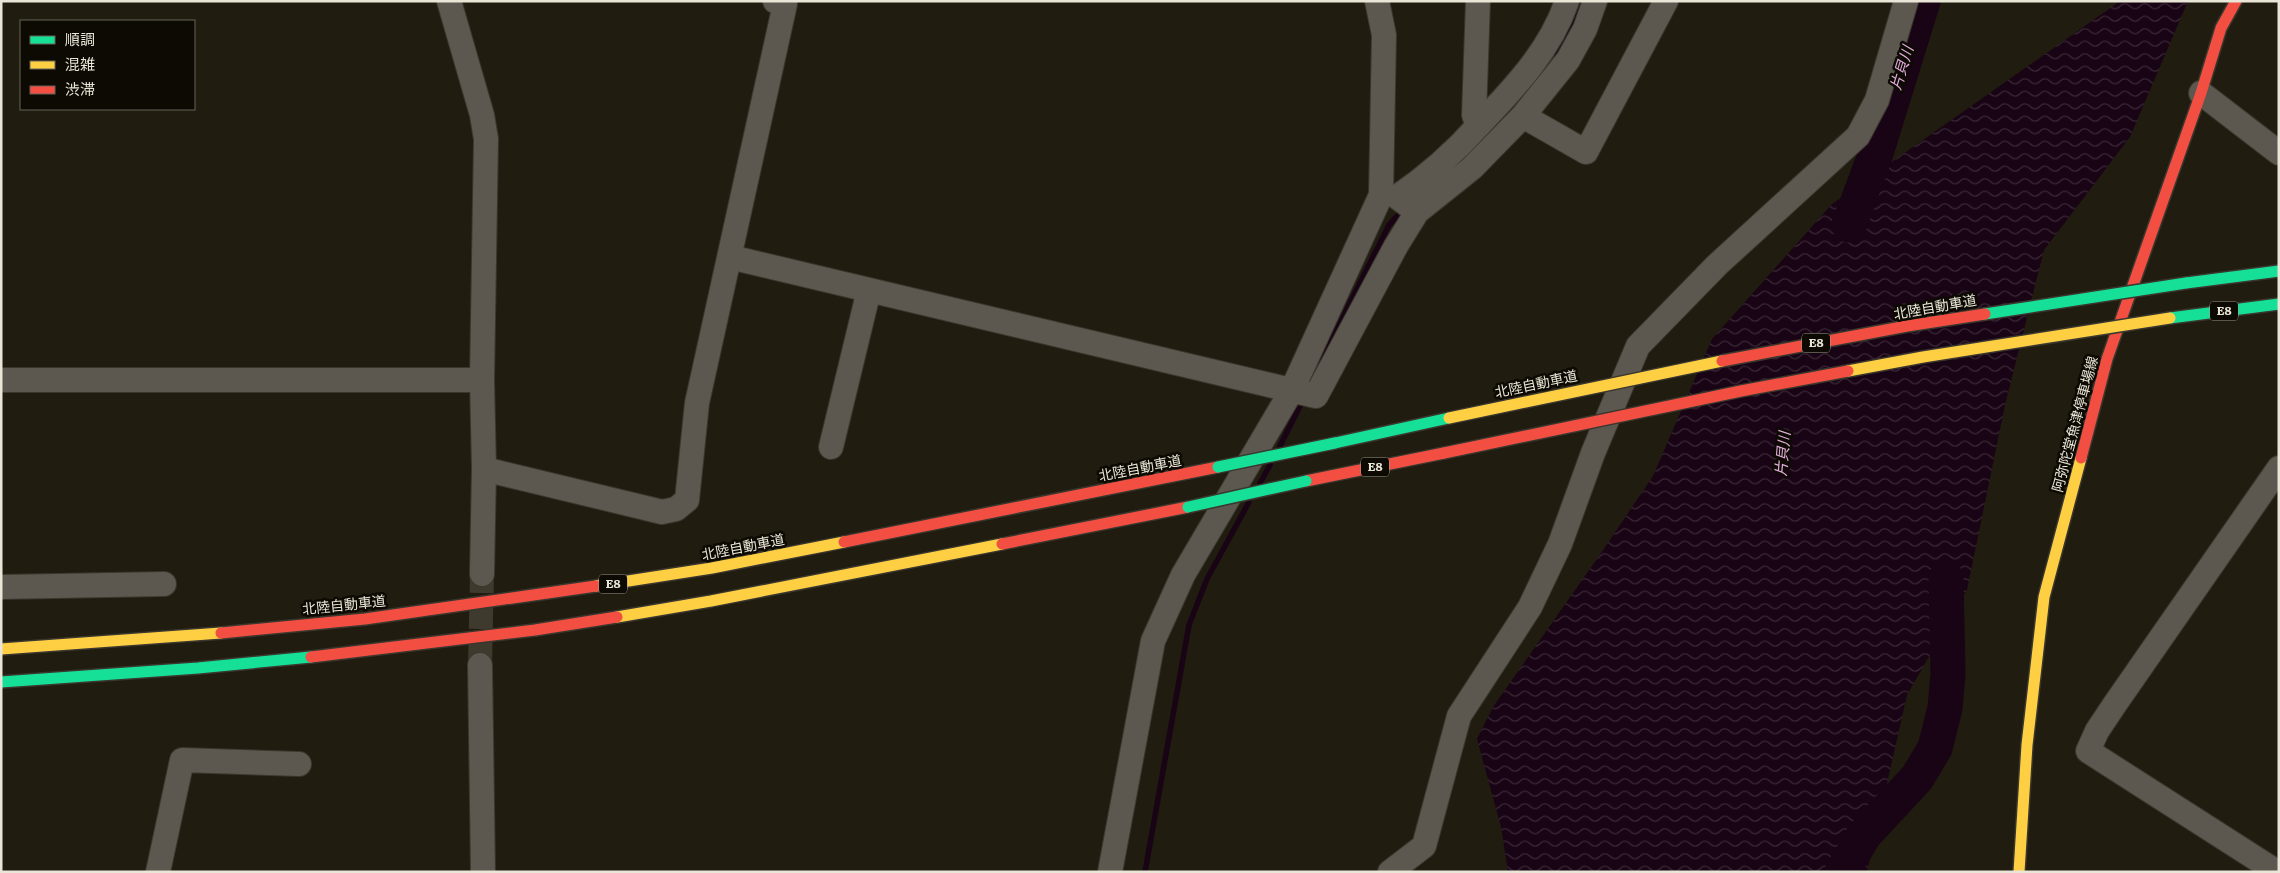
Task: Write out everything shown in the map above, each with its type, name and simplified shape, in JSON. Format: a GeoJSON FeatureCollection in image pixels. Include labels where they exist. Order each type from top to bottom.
{"type":"FeatureCollection","features":[{"type":"Feature","properties":{"kind":"main road","name":"阿弥陀堂魚津停車場線"},"geometry":{"type":"LineString","coordinates":[[2018,872],[2027,745],[2044,597],[2107,359],[2202,93],[2222,28],[2236,1]]}},
{"type":"Feature","properties":{"kind":"main road","name":"北陸自動車道"},"geometry":{"type":"LineString","coordinates":[[1,649],[365,619],[514,599],[712,568],[1218,467],[1736,358],[1907,326],[2186,283],[2279,271]]}},
{"type":"Feature","properties":{"kind":"main road","name":"E8"},"geometry":{"type":"LineString","coordinates":[[1,682],[198,668],[371,651],[535,630],[712,601],[1188,506],[1741,391],[1923,357],[2170,318],[2279,304]]}},
{"type":"Feature","properties":{"kind":"street"},"geometry":{"type":"LineString","coordinates":[[449,1],[482,115],[486,139],[482,380],[484,468],[482,574]]}},
{"type":"Feature","properties":{"kind":"street"},"geometry":{"type":"LineString","coordinates":[[484,468],[662,512],[676,509],[687,500],[696,403],[730,257],[784,4],[775,1]]}},
{"type":"Feature","properties":{"kind":"street"},"geometry":{"type":"LineString","coordinates":[[1110,872],[1128,785],[1153,641],[1183,574],[1292,390],[1389,196],[1384,34],[1377,1]]}},
{"type":"Feature","properties":{"kind":"street"},"geometry":{"type":"LineString","coordinates":[[1478,1],[1474,115],[1478,126]]}},
{"type":"Feature","properties":{"kind":"street"},"geometry":{"type":"LineString","coordinates":[[1389,196],[1432,172],[1456,150],[1523,78],[1559,25],[1567,1]]}},
{"type":"Feature","properties":{"kind":"street"},"geometry":{"type":"LineString","coordinates":[[730,257],[1316,396],[1396,246],[1417,212],[1472,168],[1523,116],[1568,60],[1585,29],[1595,1]]}},
{"type":"Feature","properties":{"kind":"street"},"geometry":{"type":"LineString","coordinates":[[1523,116],[1586,152],[1666,1]]}},
{"type":"Feature","properties":{"kind":"street"},"geometry":{"type":"LineString","coordinates":[[1390,872],[1424,846],[1459,716],[1530,607],[1560,544],[1594,453],[1638,346],[1717,265],[1858,136],[1877,100],[1906,1]]}},
{"type":"Feature","properties":{"kind":"street"},"geometry":{"type":"LineString","coordinates":[[2202,93],[2279,154]]}},
{"type":"Feature","properties":{"kind":"street"},"geometry":{"type":"LineString","coordinates":[[1389,196],[1417,212]]}},
{"type":"Feature","properties":{"kind":"street"},"geometry":{"type":"LineString","coordinates":[[831,448],[869,290]]}},
{"type":"Feature","properties":{"kind":"street"},"geometry":{"type":"LineString","coordinates":[[1,380],[482,380]]}},
{"type":"Feature","properties":{"kind":"street"},"geometry":{"type":"LineString","coordinates":[[2277,872],[2088,752],[2097,731],[2115,704],[2279,468]]}},
{"type":"Feature","properties":{"kind":"street"},"geometry":{"type":"LineString","coordinates":[[1,587],[164,584]]}},
{"type":"Feature","properties":{"kind":"street"},"geometry":{"type":"LineString","coordinates":[[480,665],[480,788],[488,870]]}},
{"type":"Feature","properties":{"kind":"street"},"geometry":{"type":"LineString","coordinates":[[158,872],[182,760],[299,764]]}},
{"type":"Feature","properties":{"kind":"water"},"geometry":{"type":"Polygon","coordinates":[[[2118,1],[2188,1],[2130,137],[2044,250],[2005,405],[1967,590],[1907,695],[1867,872],[1508,872],[1501,827],[1477,739],[1493,707],[1653,476],[1712,339],[1832,204],[2118,1]]]}},
{"type":"Feature","properties":{"kind":"waterway"},"geometry":{"type":"LineString","coordinates":[[1548,62],[1569,33],[1577,18],[1582,1]]}},
{"type":"Feature","properties":{"kind":"waterway","name":"片貝川"},"geometry":{"type":"LineString","coordinates":[[1849,225],[1876,153],[1923,1]]}},
{"type":"Feature","properties":{"kind":"waterway"},"geometry":{"type":"LineString","coordinates":[[1460,160],[1480,144],[1504,115]]}},
{"type":"Feature","properties":{"kind":"waterway"},"geometry":{"type":"LineString","coordinates":[[1318,367],[1389,225],[1404,209]]}},
{"type":"Feature","properties":{"kind":"waterway"},"geometry":{"type":"LineString","coordinates":[[1280,446],[1304,398]]}},
{"type":"Feature","properties":{"kind":"waterway"},"geometry":{"type":"LineString","coordinates":[[1260,483],[1270,465]]}},
{"type":"Feature","properties":{"kind":"waterway"},"geometry":{"type":"LineString","coordinates":[[1145,872],[1189,625],[1207,579],[1249,502]]}},
{"type":"Feature","properties":{"kind":"waterway","name":"片貝川"},"geometry":{"type":"LineString","coordinates":[[1842,872],[1864,835],[1917,778],[1935,748],[1945,708],[1948,675],[1946,578]]}},
{"type":"Feature","properties":{"kind":"tunnel"},"geometry":{"type":"LineString","coordinates":[[480,665],[482,574]]}},
{"type":"Feature","properties":{"kind":"traffic: fast"},"geometry":{"type":"LineString","coordinates":[[2186,283],[2279,271]]}},
{"type":"Feature","properties":{"kind":"traffic: fast"},"geometry":{"type":"LineString","coordinates":[[1985,314],[2186,283]]}},
{"type":"Feature","properties":{"kind":"traffic: fast"},"geometry":{"type":"LineString","coordinates":[[2170,318],[2279,304]]}},
{"type":"Feature","properties":{"kind":"traffic: fast"},"geometry":{"type":"LineString","coordinates":[[1335,443],[1449,418]]}},
{"type":"Feature","properties":{"kind":"traffic: fast"},"geometry":{"type":"LineString","coordinates":[[1218,467],[1335,443]]}},
{"type":"Feature","properties":{"kind":"traffic: fast"},"geometry":{"type":"LineString","coordinates":[[1188,507],[1306,481]]}},
{"type":"Feature","properties":{"kind":"traffic: fast"},"geometry":{"type":"LineString","coordinates":[[1,682],[198,668],[311,657]]}},
{"type":"Feature","properties":{"kind":"traffic: slow"},"geometry":{"type":"LineString","coordinates":[[1848,371],[1923,357],[2170,318]]}},
{"type":"Feature","properties":{"kind":"traffic: slow"},"geometry":{"type":"LineString","coordinates":[[1449,418],[1722,361]]}},
{"type":"Feature","properties":{"kind":"traffic: slow"},"geometry":{"type":"LineString","coordinates":[[2019,872],[2027,745],[2044,597],[2081,458]]}},
{"type":"Feature","properties":{"kind":"traffic: slow"},"geometry":{"type":"LineString","coordinates":[[596,586],[712,568],[844,542]]}},
{"type":"Feature","properties":{"kind":"traffic: slow"},"geometry":{"type":"LineString","coordinates":[[617,617],[711,601],[1002,544]]}},
{"type":"Feature","properties":{"kind":"traffic: slow"},"geometry":{"type":"LineString","coordinates":[[1,649],[221,633]]}},
{"type":"Feature","properties":{"kind":"traffic: jam"},"geometry":{"type":"LineString","coordinates":[[2081,458],[2107,359],[2201,93],[2221,28],[2236,1]]}},
{"type":"Feature","properties":{"kind":"traffic: jam"},"geometry":{"type":"LineString","coordinates":[[1722,361],[1907,326],[1985,314]]}},
{"type":"Feature","properties":{"kind":"traffic: jam"},"geometry":{"type":"LineString","coordinates":[[1444,453],[1741,391],[1848,371]]}},
{"type":"Feature","properties":{"kind":"traffic: jam"},"geometry":{"type":"LineString","coordinates":[[1306,481],[1444,453]]}},
{"type":"Feature","properties":{"kind":"traffic: jam"},"geometry":{"type":"LineString","coordinates":[[844,542],[1218,467]]}},
{"type":"Feature","properties":{"kind":"traffic: jam"},"geometry":{"type":"LineString","coordinates":[[1002,544],[1188,507]]}},
{"type":"Feature","properties":{"kind":"traffic: jam"},"geometry":{"type":"LineString","coordinates":[[221,633],[365,619],[596,586]]}},
{"type":"Feature","properties":{"kind":"traffic: jam"},"geometry":{"type":"LineString","coordinates":[[311,657],[535,630],[617,617]]}}]}
